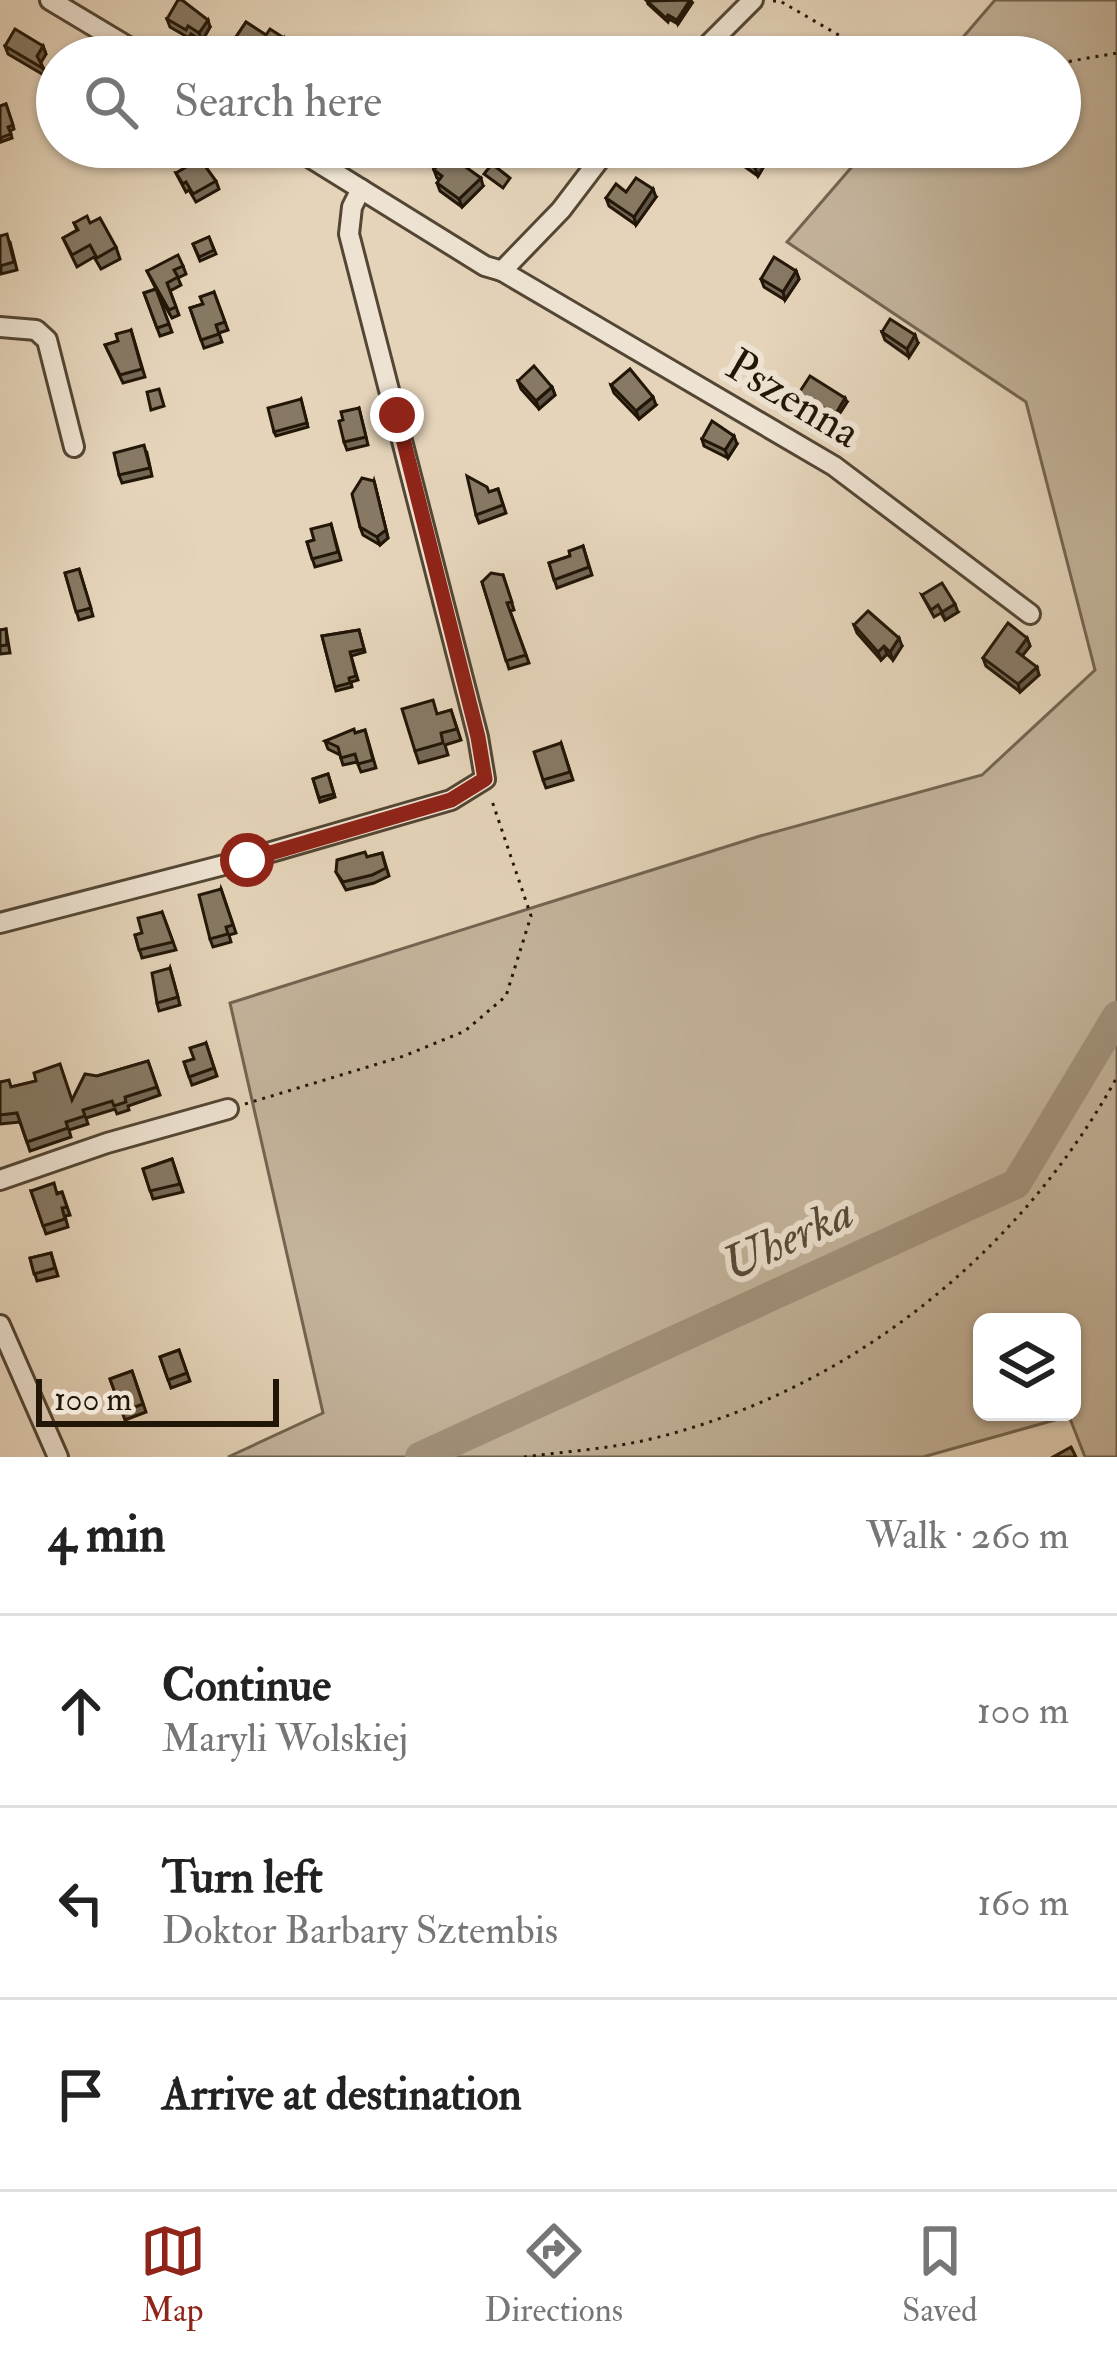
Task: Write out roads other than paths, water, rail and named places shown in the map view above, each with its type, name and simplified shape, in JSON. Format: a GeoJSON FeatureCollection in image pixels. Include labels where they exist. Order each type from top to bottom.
{"type":"FeatureCollection","features":[{"type":"Feature","properties":{"kind":"street"},"geometry":{"type":"LineString","coordinates":[[50,0],[110,36]]}},
{"type":"Feature","properties":{"kind":"street"},"geometry":{"type":"LineString","coordinates":[[718,36],[756,0]]}},
{"type":"Feature","properties":{"kind":"street","name":"Pszenna"},"geometry":{"type":"LineString","coordinates":[[327,168],[485,266],[834,466],[1030,614]]}},
{"type":"Feature","properties":{"kind":"street"},"geometry":{"type":"LineString","coordinates":[[502,272],[593,168]]}},
{"type":"Feature","properties":{"kind":"street"},"geometry":{"type":"LineString","coordinates":[[0,923],[247,860],[451,800],[485,779],[349,234],[352,207],[361,189]]}},
{"type":"Feature","properties":{"kind":"street"},"geometry":{"type":"LineString","coordinates":[[0,327],[35,330],[47,340],[74,447]]}},
{"type":"Feature","properties":{"kind":"street"},"geometry":{"type":"LineString","coordinates":[[0,1180],[228,1109]]}},
{"type":"Feature","properties":{"kind":"street"},"geometry":{"type":"LineString","coordinates":[[0,1325],[58,1457]]}},
{"type":"Feature","properties":{"kind":"waterway","name":"Uherka"},"geometry":{"type":"LineString","coordinates":[[420,1457],[1016,1184],[1117,1016]]}}]}
